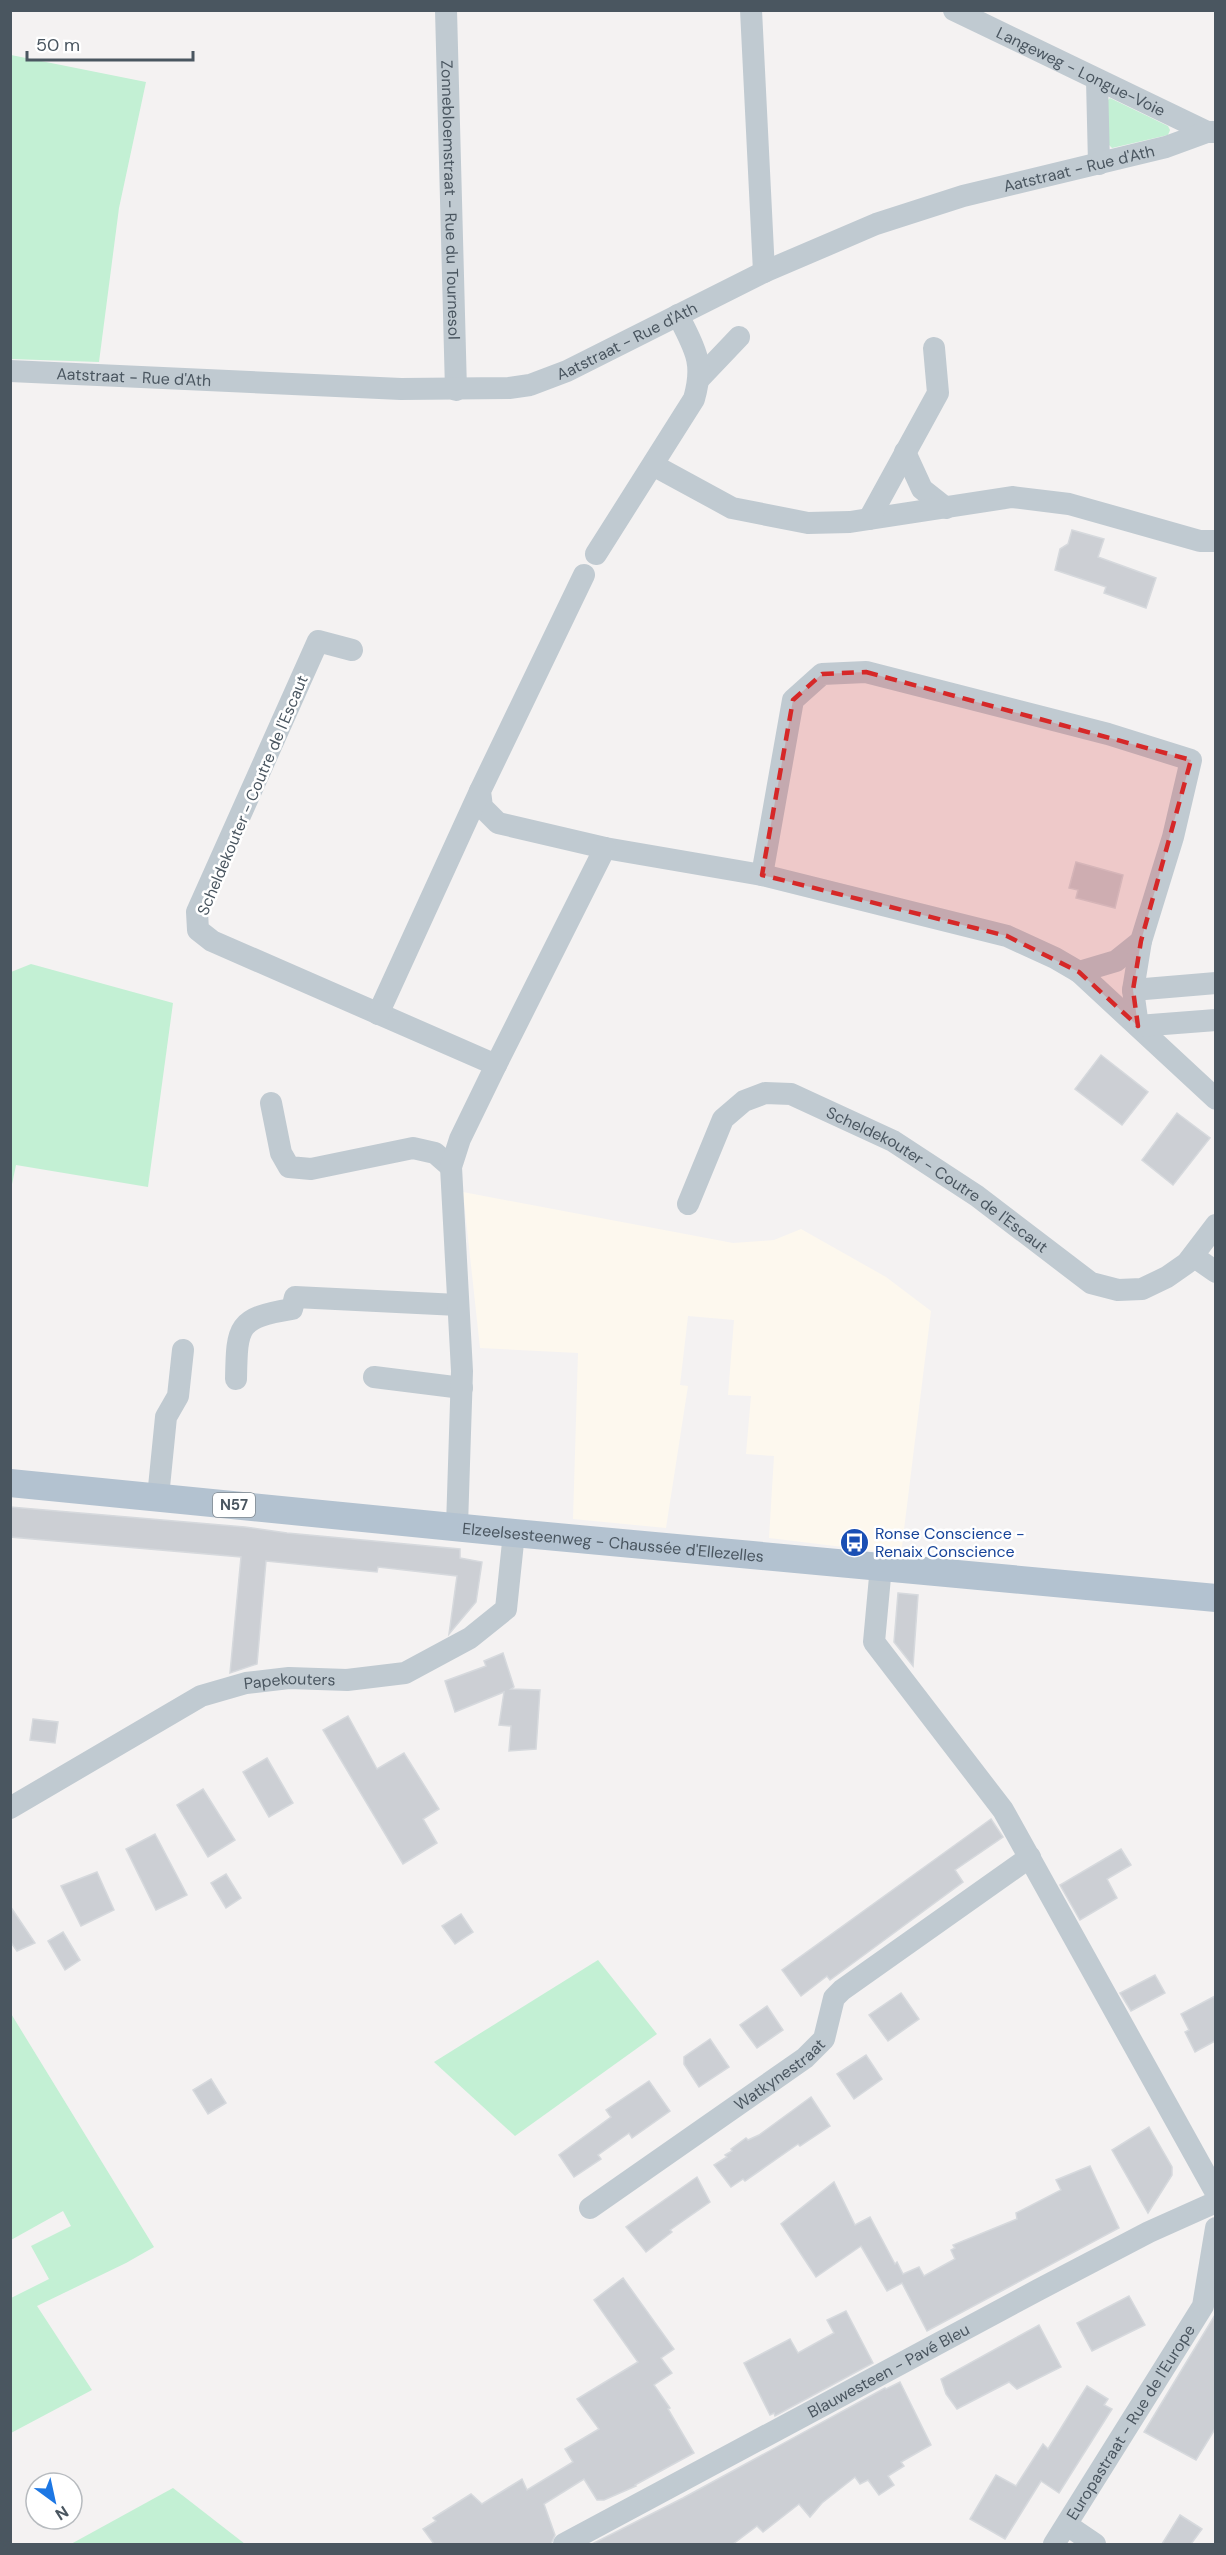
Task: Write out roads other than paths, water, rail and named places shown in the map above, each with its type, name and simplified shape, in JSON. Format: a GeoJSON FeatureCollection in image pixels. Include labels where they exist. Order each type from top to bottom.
{"type":"FeatureCollection","features":[{"type":"Feature","properties":{"kind":"main road","name":"Elzeelsesteenweg - Chaussée d'Ellezelles"},"geometry":{"type":"LineString","coordinates":[[10,1483],[514,1533],[1215,1598]]}},
{"type":"Feature","properties":{"kind":"street","name":"Zonnebloemstraat - Rue du Tournesol"},"geometry":{"type":"LineString","coordinates":[[446,10],[456,390]]}},
{"type":"Feature","properties":{"kind":"street"},"geometry":{"type":"LineString","coordinates":[[751,10],[764,272]]}},
{"type":"Feature","properties":{"kind":"street","name":"Langeweg - Longue-Voie"},"geometry":{"type":"LineString","coordinates":[[954,10],[1097,80],[1211,132]]}},
{"type":"Feature","properties":{"kind":"street"},"geometry":{"type":"LineString","coordinates":[[1097,80],[1099,164]]}},
{"type":"Feature","properties":{"kind":"street","name":"Aatstraat - Rue d'Ath"},"geometry":{"type":"LineString","coordinates":[[10,371],[456,390],[509,388],[551,379],[764,272],[876,224],[963,196],[1166,147],[1211,132]]}},
{"type":"Feature","properties":{"kind":"street"},"geometry":{"type":"LineString","coordinates":[[596,554],[686,416],[694,399],[700,378],[697,353],[678,315]]}},
{"type":"Feature","properties":{"kind":"street"},"geometry":{"type":"LineString","coordinates":[[700,378],[739,337]]}},
{"type":"Feature","properties":{"kind":"street"},"geometry":{"type":"LineString","coordinates":[[869,519],[938,393],[934,348]]}},
{"type":"Feature","properties":{"kind":"street"},"geometry":{"type":"LineString","coordinates":[[905,452],[922,489],[946,508]]}},
{"type":"Feature","properties":{"kind":"street"},"geometry":{"type":"LineString","coordinates":[[653,465],[732,508],[808,523],[869,519],[1012,497],[1069,504],[1200,541],[1215,541]]}},
{"type":"Feature","properties":{"kind":"street"},"geometry":{"type":"LineString","coordinates":[[378,1014],[480,791],[584,575]]}},
{"type":"Feature","properties":{"kind":"street","name":"Scheldekouter - Coutre de l'Escaut"},"geometry":{"type":"LineString","coordinates":[[352,650],[318,642],[197,912],[198,930],[212,941],[496,1065]]}},
{"type":"Feature","properties":{"kind":"street"},"geometry":{"type":"LineString","coordinates":[[762,875],[793,700],[822,674],[866,672],[1108,734],[1191,760],[1173,837],[1141,941],[1133,990],[1137,1026]]}},
{"type":"Feature","properties":{"kind":"street"},"geometry":{"type":"LineString","coordinates":[[480,791],[482,807],[498,823],[604,848],[762,875],[1007,936],[1055,957],[1079,972],[1215,1099]]}},
{"type":"Feature","properties":{"kind":"street"},"geometry":{"type":"LineString","coordinates":[[458,1526],[462,1388],[451,1167],[460,1139],[604,848]]}},
{"type":"Feature","properties":{"kind":"street"},"geometry":{"type":"LineString","coordinates":[[1079,972],[1116,961],[1141,941]]}},
{"type":"Feature","properties":{"kind":"street"},"geometry":{"type":"LineString","coordinates":[[1133,990],[1215,983]]}},
{"type":"Feature","properties":{"kind":"street"},"geometry":{"type":"LineString","coordinates":[[1137,1026],[1215,1020]]}},
{"type":"Feature","properties":{"kind":"street","name":"Scheldekouter - Coutre de l'Escaut"},"geometry":{"type":"LineString","coordinates":[[688,1204],[723,1119],[744,1101],[765,1093],[791,1094],[893,1141],[977,1196],[1091,1283],[1118,1290],[1142,1289],[1167,1277],[1187,1263],[1215,1225]]}},
{"type":"Feature","properties":{"kind":"street"},"geometry":{"type":"LineString","coordinates":[[271,1103],[281,1152],[289,1167],[311,1169],[412,1148],[435,1153],[451,1167]]}},
{"type":"Feature","properties":{"kind":"street"},"geometry":{"type":"LineString","coordinates":[[1193,1256],[1215,1272]]}},
{"type":"Feature","properties":{"kind":"street"},"geometry":{"type":"LineString","coordinates":[[236,1379],[237,1345],[243,1327],[254,1317],[292,1309],[295,1297],[459,1305]]}},
{"type":"Feature","properties":{"kind":"street"},"geometry":{"type":"LineString","coordinates":[[158,1497],[166,1417],[178,1396],[183,1350]]}},
{"type":"Feature","properties":{"kind":"street"},"geometry":{"type":"LineString","coordinates":[[374,1377],[462,1388]]}},
{"type":"Feature","properties":{"kind":"street","name":"Papekouters"},"geometry":{"type":"LineString","coordinates":[[10,1808],[201,1696],[246,1683],[278,1679],[347,1680],[405,1673],[470,1638],[506,1609],[514,1533]]}},
{"type":"Feature","properties":{"kind":"street"},"geometry":{"type":"LineString","coordinates":[[881,1566],[874,1642],[932,1714],[1003,1810],[1215,2193]]}},
{"type":"Feature","properties":{"kind":"street","name":"Watkynestraat"},"geometry":{"type":"LineString","coordinates":[[590,2208],[805,2058],[824,2039],[834,1998],[842,1990],[1030,1857]]}},
{"type":"Feature","properties":{"kind":"street","name":"Blauwesteen - Pavé Bleu"},"geometry":{"type":"LineString","coordinates":[[564,2544],[1017,2301],[1149,2232],[1215,2202]]}},
{"type":"Feature","properties":{"kind":"street","name":"Europastraat - Rue de l'Europe"},"geometry":{"type":"LineString","coordinates":[[1054,2544],[1203,2306],[1215,2228]]}},
{"type":"Feature","properties":{"kind":"street"},"geometry":{"type":"LineString","coordinates":[[1067,2525],[1095,2544]]}},
{"type":"Feature","properties":{"kind":"place","name":"Ronse Conscience - Renaix Conscience"},"geometry":{"type":"Point","coordinates":[854,1542]}}]}
